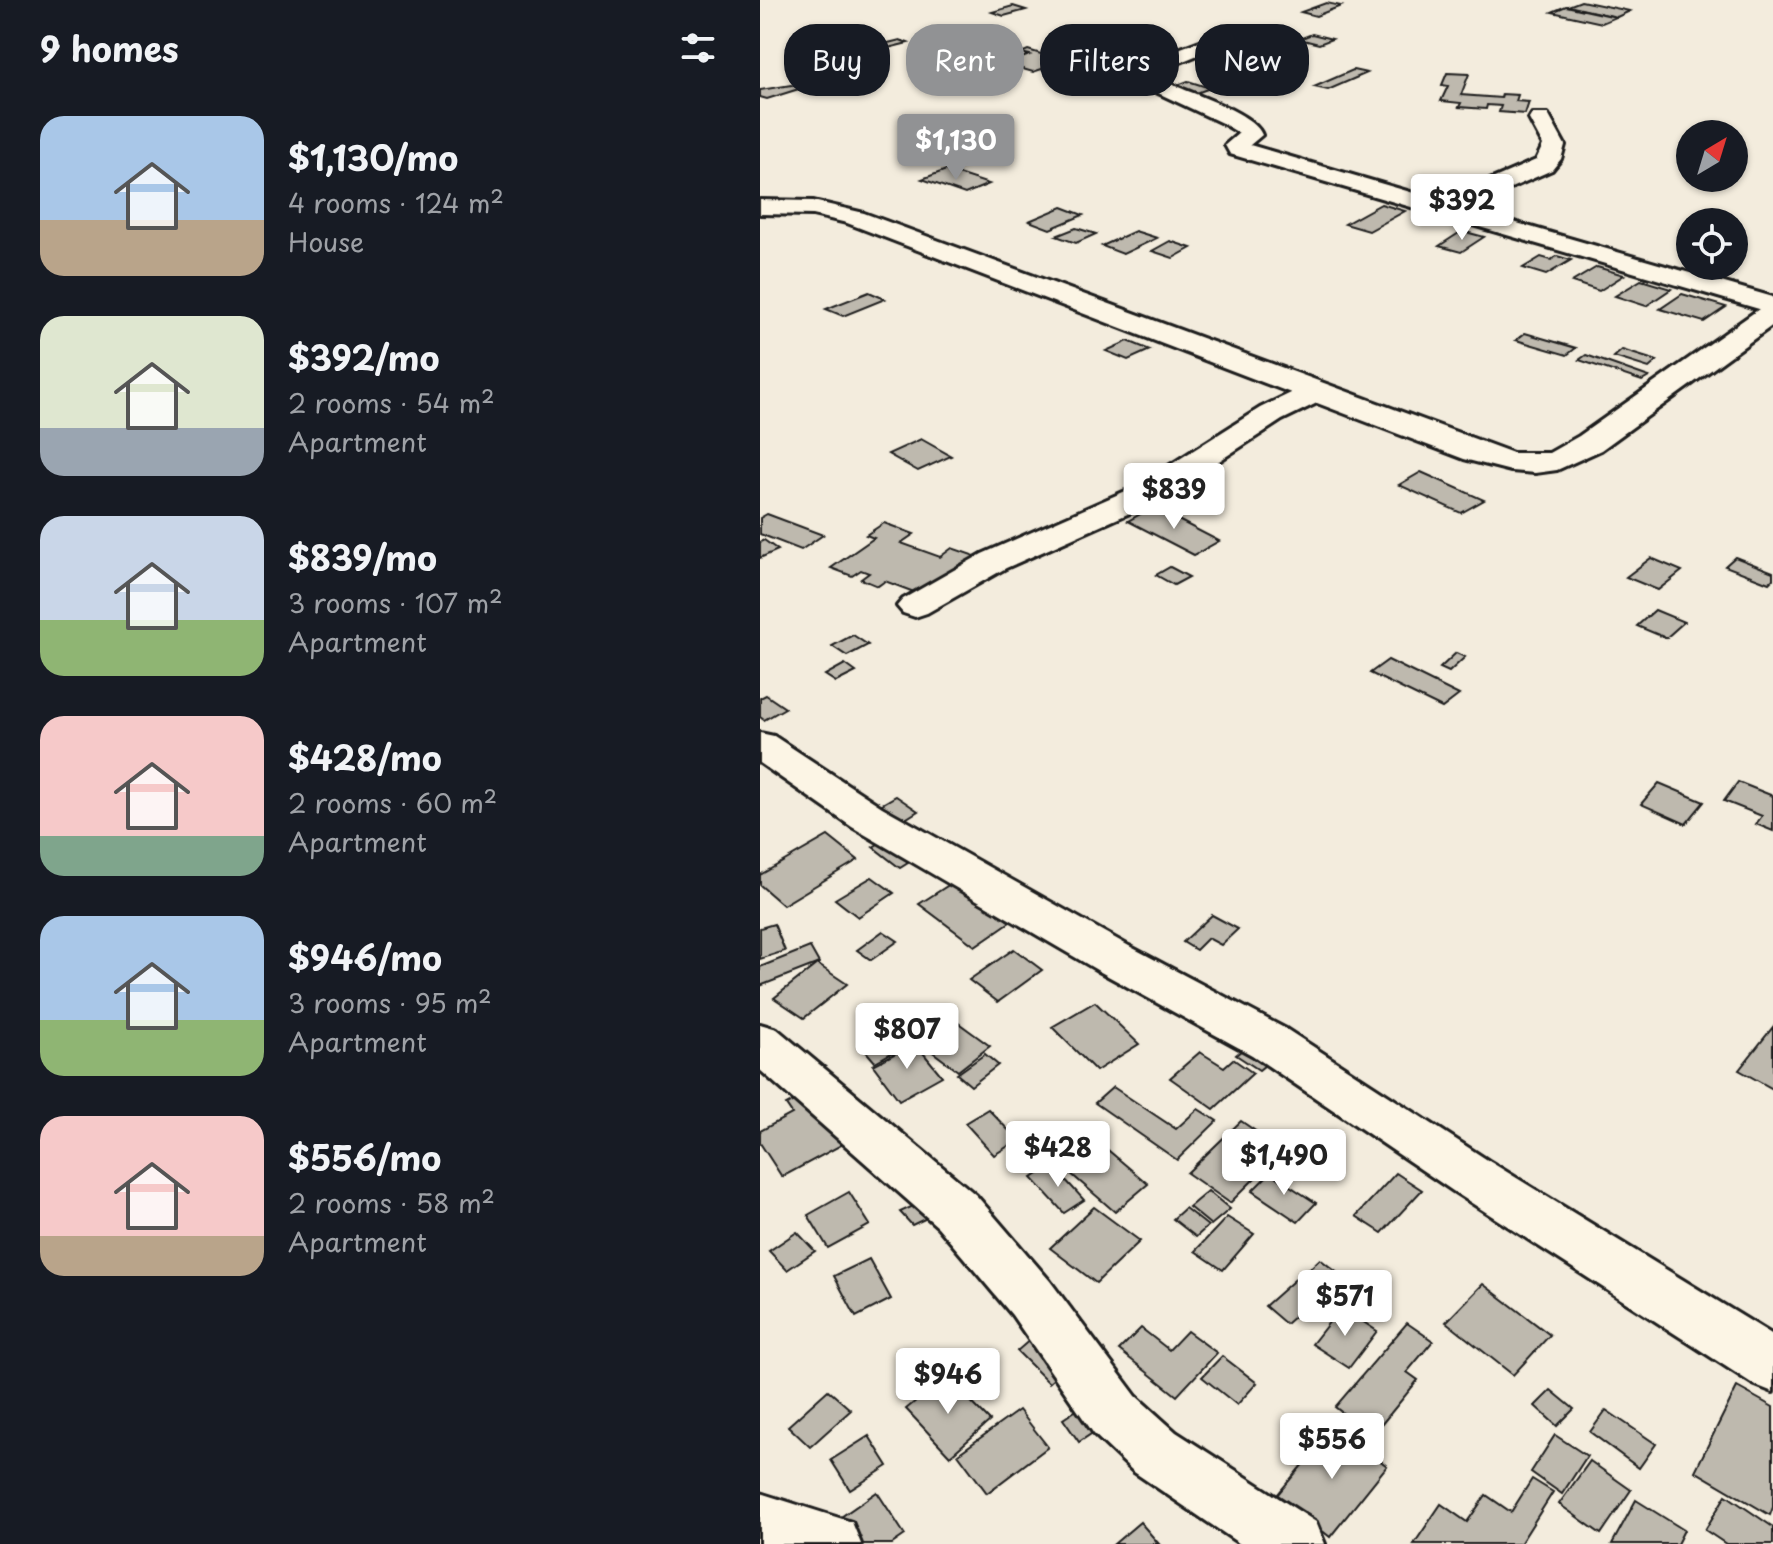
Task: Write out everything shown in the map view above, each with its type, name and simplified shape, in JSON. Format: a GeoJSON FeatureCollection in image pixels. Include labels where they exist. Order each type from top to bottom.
{"type":"FeatureCollection","features":[{"type":"Feature","properties":{"kind":"street"},"geometry":{"type":"LineString","coordinates":[[1195,49],[1151,67],[1146,75],[1148,81],[1230,118],[1251,132],[1236,145],[1238,149],[1773,305]]}},
{"type":"Feature","properties":{"kind":"street"},"geometry":{"type":"LineString","coordinates":[[1444,208],[1544,165],[1550,159],[1554,145],[1540,119]]}},
{"type":"Feature","properties":{"kind":"street"},"geometry":{"type":"LineString","coordinates":[[760,207],[813,208],[855,218],[1511,462],[1535,464],[1557,461],[1590,443],[1773,312]]}},
{"type":"Feature","properties":{"kind":"street"},"geometry":{"type":"LineString","coordinates":[[915,606],[994,561],[1148,493],[1271,414],[1316,392]]}},
{"type":"Feature","properties":{"kind":"street"},"geometry":{"type":"LineString","coordinates":[[760,745],[879,825],[1113,958],[1269,1042],[1471,1176],[1773,1366]]}},
{"type":"Feature","properties":{"kind":"street"},"geometry":{"type":"LineString","coordinates":[[771,1066],[957,1211],[1031,1298],[1115,1415],[1155,1452],[1294,1544]]}},
{"type":"Feature","properties":{"kind":"street"},"geometry":{"type":"LineString","coordinates":[[760,1523],[830,1544]]}},
{"type":"Feature","properties":{"kind":"building"},"geometry":{"type":"Polygon","coordinates":[[[1581,1],[1630,11],[1617,17],[1568,6],[1581,1]]]}},
{"type":"Feature","properties":{"kind":"building"},"geometry":{"type":"Polygon","coordinates":[[[1326,3],[1341,6],[1316,16],[1301,12],[1326,3]]]}},
{"type":"Feature","properties":{"kind":"building"},"geometry":{"type":"Polygon","coordinates":[[[1013,6],[1026,10],[1004,16],[992,12],[1013,6]]]}},
{"type":"Feature","properties":{"kind":"building"},"geometry":{"type":"Polygon","coordinates":[[[1566,6],[1616,17],[1602,23],[1552,12],[1566,6]]]}},
{"type":"Feature","properties":{"kind":"building"},"geometry":{"type":"Polygon","coordinates":[[[1309,35],[1332,39],[1319,44],[1309,42],[1309,35]]]}},
{"type":"Feature","properties":{"kind":"building"},"geometry":{"type":"Polygon","coordinates":[[[900,40],[906,44],[890,48],[890,42],[900,40]]]}},
{"type":"Feature","properties":{"kind":"building"},"geometry":{"type":"Polygon","coordinates":[[[1024,52],[1040,54],[1040,70],[1033,72],[1024,69],[1024,57],[1030,55],[1024,52]]]}},
{"type":"Feature","properties":{"kind":"building"},"geometry":{"type":"Polygon","coordinates":[[[1353,70],[1367,73],[1328,90],[1314,87],[1353,70]]]}},
{"type":"Feature","properties":{"kind":"building"},"geometry":{"type":"Polygon","coordinates":[[[1447,73],[1469,74],[1461,95],[1501,98],[1502,94],[1518,95],[1516,101],[1529,102],[1525,114],[1499,112],[1501,106],[1487,105],[1486,109],[1459,107],[1461,103],[1441,101],[1448,86],[1442,85],[1447,73]]]}},
{"type":"Feature","properties":{"kind":"building"},"geometry":{"type":"Polygon","coordinates":[[[1188,81],[1195,83],[1195,94],[1179,89],[1179,84],[1188,81]]]}},
{"type":"Feature","properties":{"kind":"building"},"geometry":{"type":"Polygon","coordinates":[[[784,86],[784,94],[767,99],[760,97],[760,90],[784,86]]]}},
{"type":"Feature","properties":{"kind":"building"},"geometry":{"type":"Polygon","coordinates":[[[946,170],[989,184],[965,194],[922,179],[946,170]]]}},
{"type":"Feature","properties":{"kind":"building"},"geometry":{"type":"Polygon","coordinates":[[[1381,204],[1405,211],[1369,231],[1345,224],[1381,204]]]}},
{"type":"Feature","properties":{"kind":"building"},"geometry":{"type":"Polygon","coordinates":[[[1062,207],[1083,215],[1050,229],[1029,221],[1062,207]]]}},
{"type":"Feature","properties":{"kind":"building"},"geometry":{"type":"Polygon","coordinates":[[[1076,228],[1096,234],[1076,243],[1056,236],[1076,228]]]}},
{"type":"Feature","properties":{"kind":"building"},"geometry":{"type":"Polygon","coordinates":[[[1135,231],[1157,238],[1123,254],[1102,246],[1135,231]]]}},
{"type":"Feature","properties":{"kind":"building"},"geometry":{"type":"Polygon","coordinates":[[[1462,231],[1484,237],[1461,252],[1439,246],[1462,231]]]}},
{"type":"Feature","properties":{"kind":"building"},"geometry":{"type":"Polygon","coordinates":[[[1170,241],[1191,248],[1173,258],[1152,251],[1170,241]]]}},
{"type":"Feature","properties":{"kind":"building"},"geometry":{"type":"Polygon","coordinates":[[[1557,256],[1571,260],[1546,275],[1523,268],[1541,257],[1551,260],[1557,256]]]}},
{"type":"Feature","properties":{"kind":"building"},"geometry":{"type":"Polygon","coordinates":[[[1597,267],[1624,275],[1599,291],[1572,282],[1597,267]]]}},
{"type":"Feature","properties":{"kind":"building"},"geometry":{"type":"Polygon","coordinates":[[[1641,280],[1671,289],[1646,306],[1615,296],[1641,280]]]}},
{"type":"Feature","properties":{"kind":"building"},"geometry":{"type":"Polygon","coordinates":[[[869,292],[885,299],[843,316],[826,309],[869,292]]]}},
{"type":"Feature","properties":{"kind":"building"},"geometry":{"type":"Polygon","coordinates":[[[1682,294],[1726,307],[1704,322],[1660,309],[1682,294]]]}},
{"type":"Feature","properties":{"kind":"building"},"geometry":{"type":"Polygon","coordinates":[[[1525,333],[1576,348],[1567,355],[1516,340],[1525,333]]]}},
{"type":"Feature","properties":{"kind":"building"},"geometry":{"type":"Polygon","coordinates":[[[1128,341],[1150,350],[1128,360],[1106,351],[1128,341]]]}},
{"type":"Feature","properties":{"kind":"building"},"geometry":{"type":"Polygon","coordinates":[[[1622,350],[1657,361],[1649,368],[1614,357],[1622,350]]]}},
{"type":"Feature","properties":{"kind":"building"},"geometry":{"type":"Polygon","coordinates":[[[1586,355],[1649,377],[1642,381],[1579,360],[1586,355]]]}},
{"type":"Feature","properties":{"kind":"building"},"geometry":{"type":"Polygon","coordinates":[[[921,439],[951,456],[918,471],[888,454],[921,439]]]}},
{"type":"Feature","properties":{"kind":"building"},"geometry":{"type":"Polygon","coordinates":[[[1421,472],[1484,500],[1461,513],[1399,485],[1421,472]]]}},
{"type":"Feature","properties":{"kind":"building"},"geometry":{"type":"Polygon","coordinates":[[[1153,507],[1219,541],[1194,555],[1128,521],[1153,507]]]}},
{"type":"Feature","properties":{"kind":"building"},"geometry":{"type":"Polygon","coordinates":[[[767,514],[823,535],[801,550],[760,534],[760,518],[767,514]]]}},
{"type":"Feature","properties":{"kind":"building"},"geometry":{"type":"Polygon","coordinates":[[[884,523],[914,534],[901,543],[940,557],[952,548],[975,556],[922,595],[885,581],[878,586],[861,579],[869,573],[861,570],[852,576],[831,568],[874,538],[866,535],[884,523]]]}},
{"type":"Feature","properties":{"kind":"building"},"geometry":{"type":"Polygon","coordinates":[[[764,540],[778,550],[760,558],[760,542],[764,540]]]}},
{"type":"Feature","properties":{"kind":"building"},"geometry":{"type":"Polygon","coordinates":[[[1735,557],[1773,572],[1773,579],[1769,583],[1725,566],[1735,557]]]}},
{"type":"Feature","properties":{"kind":"building"},"geometry":{"type":"Polygon","coordinates":[[[1651,558],[1682,571],[1658,590],[1626,577],[1651,558]]]}},
{"type":"Feature","properties":{"kind":"building"},"geometry":{"type":"Polygon","coordinates":[[[1170,567],[1189,577],[1174,585],[1156,575],[1170,567]]]}},
{"type":"Feature","properties":{"kind":"building"},"geometry":{"type":"Polygon","coordinates":[[[1655,610],[1684,622],[1666,638],[1637,626],[1655,610]]]}},
{"type":"Feature","properties":{"kind":"building"},"geometry":{"type":"Polygon","coordinates":[[[853,635],[868,645],[847,656],[832,646],[853,635]]]}},
{"type":"Feature","properties":{"kind":"building"},"geometry":{"type":"Polygon","coordinates":[[[1456,653],[1465,657],[1449,672],[1440,668],[1456,653]]]}},
{"type":"Feature","properties":{"kind":"building"},"geometry":{"type":"Polygon","coordinates":[[[1388,660],[1459,695],[1442,708],[1370,673],[1388,660]]]}},
{"type":"Feature","properties":{"kind":"building"},"geometry":{"type":"Polygon","coordinates":[[[845,664],[856,672],[836,682],[825,675],[845,664]]]}},
{"type":"Feature","properties":{"kind":"building"},"geometry":{"type":"Polygon","coordinates":[[[766,695],[785,708],[764,720],[760,717],[760,698],[766,695]]]}},
{"type":"Feature","properties":{"kind":"building"},"geometry":{"type":"Polygon","coordinates":[[[1738,782],[1773,796],[1773,831],[1756,824],[1762,816],[1724,801],[1738,782]]]}},
{"type":"Feature","properties":{"kind":"building"},"geometry":{"type":"Polygon","coordinates":[[[1659,783],[1704,802],[1686,824],[1641,804],[1659,783]]]}},
{"type":"Feature","properties":{"kind":"building"},"geometry":{"type":"Polygon","coordinates":[[[896,796],[918,811],[899,823],[877,807],[896,796]]]}},
{"type":"Feature","properties":{"kind":"building"},"geometry":{"type":"Polygon","coordinates":[[[900,831],[927,851],[900,868],[873,847],[900,831]]]}},
{"type":"Feature","properties":{"kind":"building"},"geometry":{"type":"Polygon","coordinates":[[[828,836],[858,860],[783,905],[760,885],[760,875],[828,836]]]}},
{"type":"Feature","properties":{"kind":"building"},"geometry":{"type":"Polygon","coordinates":[[[872,877],[894,893],[858,917],[835,899],[872,877]]]}},
{"type":"Feature","properties":{"kind":"building"},"geometry":{"type":"Polygon","coordinates":[[[955,881],[1010,922],[975,946],[919,904],[955,881]]]}},
{"type":"Feature","properties":{"kind":"building"},"geometry":{"type":"Polygon","coordinates":[[[1212,915],[1238,929],[1221,945],[1208,938],[1196,950],[1183,942],[1212,915]]]}},
{"type":"Feature","properties":{"kind":"building"},"geometry":{"type":"Polygon","coordinates":[[[774,924],[785,951],[760,959],[760,928],[774,924]]]}},
{"type":"Feature","properties":{"kind":"building"},"geometry":{"type":"Polygon","coordinates":[[[883,931],[898,941],[871,960],[857,950],[883,931]]]}},
{"type":"Feature","properties":{"kind":"building"},"geometry":{"type":"Polygon","coordinates":[[[810,947],[819,963],[760,986],[760,967],[810,947]]]}},
{"type":"Feature","properties":{"kind":"building"},"geometry":{"type":"Polygon","coordinates":[[[1014,949],[1042,970],[998,1002],[969,980],[1014,949]]]}},
{"type":"Feature","properties":{"kind":"building"},"geometry":{"type":"Polygon","coordinates":[[[817,964],[847,984],[804,1018],[774,998],[817,964]]]}},
{"type":"Feature","properties":{"kind":"building"},"geometry":{"type":"Polygon","coordinates":[[[1095,1002],[1139,1044],[1096,1071],[1052,1027],[1095,1002]]]}},
{"type":"Feature","properties":{"kind":"building"},"geometry":{"type":"Polygon","coordinates":[[[938,1008],[990,1046],[958,1071],[906,1032],[938,1008]]]}},
{"type":"Feature","properties":{"kind":"building"},"geometry":{"type":"Polygon","coordinates":[[[1773,1027],[1773,1089],[1739,1070],[1773,1027]]]}},
{"type":"Feature","properties":{"kind":"building"},"geometry":{"type":"Polygon","coordinates":[[[897,1029],[909,1043],[875,1062],[863,1048],[897,1029]]]}},
{"type":"Feature","properties":{"kind":"building"},"geometry":{"type":"Polygon","coordinates":[[[915,1043],[942,1076],[899,1100],[873,1065],[915,1043]]]}},
{"type":"Feature","properties":{"kind":"building"},"geometry":{"type":"Polygon","coordinates":[[[1248,1045],[1271,1060],[1259,1070],[1236,1055],[1248,1045]]]}},
{"type":"Feature","properties":{"kind":"building"},"geometry":{"type":"Polygon","coordinates":[[[1200,1052],[1224,1067],[1233,1059],[1253,1073],[1214,1109],[1170,1078],[1200,1052]]]}},
{"type":"Feature","properties":{"kind":"building"},"geometry":{"type":"Polygon","coordinates":[[[985,1054],[998,1065],[971,1086],[957,1074],[985,1054]]]}},
{"type":"Feature","properties":{"kind":"building"},"geometry":{"type":"Polygon","coordinates":[[[1113,1087],[1176,1129],[1198,1109],[1217,1121],[1177,1160],[1095,1103],[1113,1087]]]}},
{"type":"Feature","properties":{"kind":"building"},"geometry":{"type":"Polygon","coordinates":[[[811,1092],[847,1142],[782,1177],[760,1143],[760,1131],[792,1114],[786,1105],[811,1092]]]}},
{"type":"Feature","properties":{"kind":"building"},"geometry":{"type":"Polygon","coordinates":[[[988,1109],[1018,1140],[994,1155],[965,1123],[988,1109]]]}},
{"type":"Feature","properties":{"kind":"building"},"geometry":{"type":"Polygon","coordinates":[[[1241,1121],[1283,1150],[1230,1203],[1187,1173],[1241,1121]]]}},
{"type":"Feature","properties":{"kind":"building"},"geometry":{"type":"Polygon","coordinates":[[[1089,1134],[1148,1184],[1115,1212],[1055,1160],[1089,1134]]]}},
{"type":"Feature","properties":{"kind":"building"},"geometry":{"type":"Polygon","coordinates":[[[1052,1165],[1084,1200],[1064,1213],[1032,1178],[1052,1165]]]}},
{"type":"Feature","properties":{"kind":"building"},"geometry":{"type":"Polygon","coordinates":[[[1270,1173],[1316,1203],[1298,1222],[1252,1191],[1270,1173]]]}},
{"type":"Feature","properties":{"kind":"building"},"geometry":{"type":"Polygon","coordinates":[[[1396,1173],[1422,1190],[1382,1233],[1356,1216],[1396,1173]]]}},
{"type":"Feature","properties":{"kind":"building"},"geometry":{"type":"Polygon","coordinates":[[[1208,1191],[1230,1209],[1211,1225],[1189,1207],[1208,1191]]]}},
{"type":"Feature","properties":{"kind":"building"},"geometry":{"type":"Polygon","coordinates":[[[849,1192],[870,1225],[828,1248],[808,1215],[849,1192]]]}},
{"type":"Feature","properties":{"kind":"building"},"geometry":{"type":"Polygon","coordinates":[[[920,1203],[929,1217],[912,1225],[900,1212],[920,1203]]]}},
{"type":"Feature","properties":{"kind":"building"},"geometry":{"type":"Polygon","coordinates":[[[1094,1207],[1140,1241],[1096,1283],[1050,1248],[1094,1207]]]}},
{"type":"Feature","properties":{"kind":"building"},"geometry":{"type":"Polygon","coordinates":[[[1185,1208],[1208,1226],[1196,1237],[1173,1219],[1185,1208]]]}},
{"type":"Feature","properties":{"kind":"building"},"geometry":{"type":"Polygon","coordinates":[[[1227,1217],[1254,1234],[1223,1270],[1195,1251],[1227,1217]]]}},
{"type":"Feature","properties":{"kind":"building"},"geometry":{"type":"Polygon","coordinates":[[[797,1232],[815,1251],[787,1270],[769,1251],[797,1232]]]}},
{"type":"Feature","properties":{"kind":"building"},"geometry":{"type":"Polygon","coordinates":[[[869,1259],[891,1299],[856,1317],[834,1276],[869,1259]]]}},
{"type":"Feature","properties":{"kind":"building"},"geometry":{"type":"Polygon","coordinates":[[[1320,1259],[1349,1282],[1333,1297],[1305,1273],[1320,1259]]]}},
{"type":"Feature","properties":{"kind":"building"},"geometry":{"type":"Polygon","coordinates":[[[1301,1274],[1322,1292],[1286,1324],[1265,1306],[1301,1274]]]}},
{"type":"Feature","properties":{"kind":"building"},"geometry":{"type":"Polygon","coordinates":[[[1483,1284],[1550,1335],[1513,1375],[1446,1322],[1483,1284]]]}},
{"type":"Feature","properties":{"kind":"building"},"geometry":{"type":"Polygon","coordinates":[[[1341,1307],[1377,1331],[1349,1368],[1312,1344],[1341,1307]]]}},
{"type":"Feature","properties":{"kind":"building"},"geometry":{"type":"Polygon","coordinates":[[[1407,1323],[1433,1341],[1407,1372],[1418,1380],[1372,1436],[1335,1407],[1407,1323]]]}},
{"type":"Feature","properties":{"kind":"building"},"geometry":{"type":"Polygon","coordinates":[[[1141,1328],[1169,1350],[1187,1331],[1217,1353],[1177,1396],[1119,1350],[1141,1328]]]}},
{"type":"Feature","properties":{"kind":"building"},"geometry":{"type":"Polygon","coordinates":[[[1032,1338],[1064,1370],[1049,1383],[1017,1351],[1032,1338]]]}},
{"type":"Feature","properties":{"kind":"building"},"geometry":{"type":"Polygon","coordinates":[[[1222,1356],[1257,1383],[1237,1405],[1202,1377],[1222,1356]]]}},
{"type":"Feature","properties":{"kind":"building"},"geometry":{"type":"Polygon","coordinates":[[[946,1376],[990,1421],[950,1456],[906,1409],[946,1376]]]}},
{"type":"Feature","properties":{"kind":"building"},"geometry":{"type":"Polygon","coordinates":[[[1737,1387],[1773,1407],[1773,1507],[1770,1515],[1695,1471],[1737,1387]]]}},
{"type":"Feature","properties":{"kind":"building"},"geometry":{"type":"Polygon","coordinates":[[[828,1390],[851,1410],[810,1447],[788,1426],[828,1390]]]}},
{"type":"Feature","properties":{"kind":"building"},"geometry":{"type":"Polygon","coordinates":[[[1551,1390],[1574,1409],[1557,1426],[1535,1406],[1551,1390]]]}},
{"type":"Feature","properties":{"kind":"building"},"geometry":{"type":"Polygon","coordinates":[[[1081,1407],[1097,1430],[1079,1442],[1063,1419],[1081,1407]]]}},
{"type":"Feature","properties":{"kind":"building"},"geometry":{"type":"Polygon","coordinates":[[[1019,1410],[1048,1447],[987,1493],[958,1454],[1019,1410]]]}},
{"type":"Feature","properties":{"kind":"building"},"geometry":{"type":"Polygon","coordinates":[[[1606,1410],[1656,1444],[1639,1468],[1590,1432],[1606,1410]]]}},
{"type":"Feature","properties":{"kind":"building"},"geometry":{"type":"Polygon","coordinates":[[[1335,1426],[1387,1466],[1330,1537],[1277,1495],[1335,1426]]]}},
{"type":"Feature","properties":{"kind":"building"},"geometry":{"type":"Polygon","coordinates":[[[1555,1435],[1587,1456],[1562,1494],[1531,1472],[1555,1435]]]}},
{"type":"Feature","properties":{"kind":"building"},"geometry":{"type":"Polygon","coordinates":[[[869,1436],[888,1466],[850,1490],[831,1460],[869,1436]]]}},
{"type":"Feature","properties":{"kind":"building"},"geometry":{"type":"Polygon","coordinates":[[[1590,1461],[1631,1490],[1601,1534],[1559,1504],[1590,1461]]]}},
{"type":"Feature","properties":{"kind":"building"},"geometry":{"type":"Polygon","coordinates":[[[1532,1479],[1553,1492],[1520,1544],[1414,1544],[1441,1504],[1467,1522],[1486,1495],[1511,1512],[1532,1479]]]}},
{"type":"Feature","properties":{"kind":"building"},"geometry":{"type":"Polygon","coordinates":[[[877,1492],[905,1535],[892,1544],[802,1544],[877,1492]]]}},
{"type":"Feature","properties":{"kind":"building"},"geometry":{"type":"Polygon","coordinates":[[[1726,1495],[1773,1527],[1773,1544],[1726,1544],[1705,1530],[1726,1495]]]}},
{"type":"Feature","properties":{"kind":"building"},"geometry":{"type":"Polygon","coordinates":[[[1636,1500],[1684,1530],[1677,1544],[1612,1544],[1636,1500]]]}},
{"type":"Feature","properties":{"kind":"building"},"geometry":{"type":"Polygon","coordinates":[[[1140,1522],[1159,1544],[1114,1544],[1140,1522]]]}}]}
